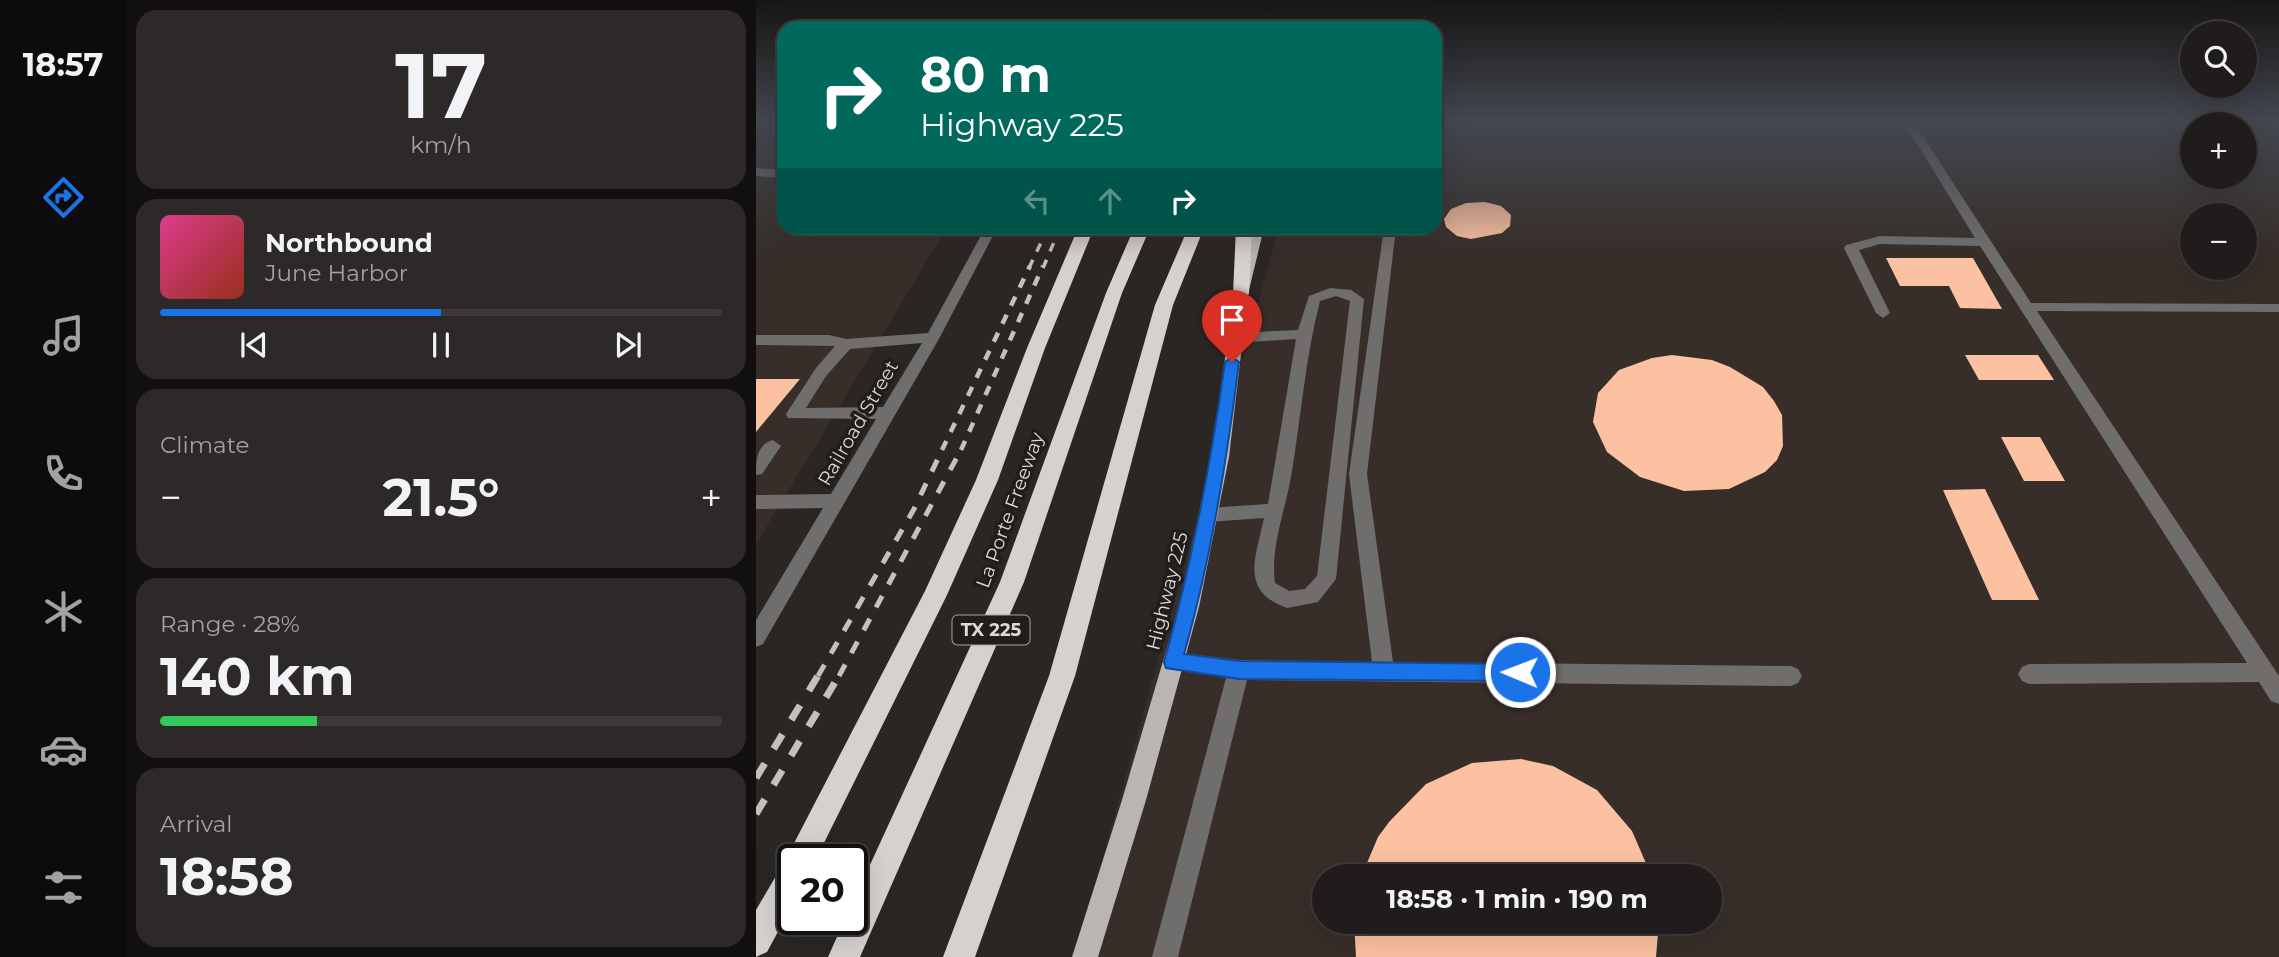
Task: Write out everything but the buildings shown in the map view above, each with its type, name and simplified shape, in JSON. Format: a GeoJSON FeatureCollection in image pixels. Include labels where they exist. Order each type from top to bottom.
{"type":"FeatureCollection","features":[{"type":"Feature","properties":{"kind":"highway"},"geometry":{"type":"LineString","coordinates":[[809,844],[935,595],[987,481],[1036,348],[1083,235]]}},
{"type":"Feature","properties":{"kind":"highway","name":"La Porte Freeway"},"geometry":{"type":"LineString","coordinates":[[844,957],[1012,582],[1114,293],[1139,235]]}},
{"type":"Feature","properties":{"kind":"highway"},"geometry":{"type":"LineString","coordinates":[[959,957],[1062,676],[1121,473],[1164,305],[1193,235]]}},
{"type":"Feature","properties":{"kind":"highway"},"geometry":{"type":"LineString","coordinates":[[1241,294],[1244,235]]}},
{"type":"Feature","properties":{"kind":"highway"},"geometry":{"type":"LineString","coordinates":[[756,941],[777,903]]}},
{"type":"Feature","properties":{"kind":"main road","name":"Highway 225"},"geometry":{"type":"LineString","coordinates":[[1085,957],[1189,607],[1220,457],[1241,294],[1256,235]]}},
{"type":"Feature","properties":{"kind":"street"},"geometry":{"type":"LineString","coordinates":[[1936,166],[2279,694]]}},
{"type":"Feature","properties":{"kind":"street"},"geometry":{"type":"LineString","coordinates":[[756,172],[777,174]]}},
{"type":"Feature","properties":{"kind":"street","name":"Railroad Street"},"geometry":{"type":"LineString","coordinates":[[756,638],[933,337],[987,235]]}},
{"type":"Feature","properties":{"kind":"street"},"geometry":{"type":"LineString","coordinates":[[1384,670],[1358,474],[1389,235]]}},
{"type":"Feature","properties":{"kind":"street"},"geometry":{"type":"LineString","coordinates":[[1883,313],[1851,248],[1880,240],[1984,242]]}},
{"type":"Feature","properties":{"kind":"street"},"geometry":{"type":"LineString","coordinates":[[1328,290],[1346,292],[1357,299],[1326,579],[1311,596],[1287,600],[1266,587],[1264,566],[1276,510],[1304,334],[1314,299],[1328,290]]}},
{"type":"Feature","properties":{"kind":"street"},"geometry":{"type":"LineString","coordinates":[[2028,307],[2279,308]]}},
{"type":"Feature","properties":{"kind":"street"},"geometry":{"type":"LineString","coordinates":[[1235,338],[1304,334]]}},
{"type":"Feature","properties":{"kind":"street"},"geometry":{"type":"LineString","coordinates":[[756,340],[829,340],[846,344],[933,337]]}},
{"type":"Feature","properties":{"kind":"street"},"geometry":{"type":"LineString","coordinates":[[846,344],[821,372],[794,414],[888,413]]}},
{"type":"Feature","properties":{"kind":"street"},"geometry":{"type":"LineString","coordinates":[[756,469],[774,446]]}},
{"type":"Feature","properties":{"kind":"street"},"geometry":{"type":"LineString","coordinates":[[756,502],[836,501]]}},
{"type":"Feature","properties":{"kind":"street"},"geometry":{"type":"LineString","coordinates":[[1208,515],[1276,510]]}},
{"type":"Feature","properties":{"kind":"street"},"geometry":{"type":"LineString","coordinates":[[1173,662],[1239,670],[1791,676]]}},
{"type":"Feature","properties":{"kind":"street"},"geometry":{"type":"LineString","coordinates":[[1165,957],[1239,670]]}},
{"type":"Feature","properties":{"kind":"street"},"geometry":{"type":"LineString","coordinates":[[2029,674],[2264,672]]}},
{"type":"Feature","properties":{"kind":"shaded area"},"geometry":{"type":"Polygon","coordinates":[[[756,166],[777,166],[777,235],[943,235],[756,544],[756,166]]]}},
{"type":"Feature","properties":{"kind":"shaded area"},"geometry":{"type":"Polygon","coordinates":[[[1442,166],[2180,166],[2180,189],[2257,189],[2257,166],[2279,166],[2279,957],[1075,957],[1277,235],[1442,235],[1442,166]]]}},
{"type":"Feature","properties":{"kind":"railway"},"geometry":{"type":"LineString","coordinates":[[1029,268],[1045,235]]}},
{"type":"Feature","properties":{"kind":"railway"},"geometry":{"type":"LineString","coordinates":[[1043,268],[1057,235]]}},
{"type":"Feature","properties":{"kind":"railway"},"geometry":{"type":"LineString","coordinates":[[942,450],[1030,266]]}},
{"type":"Feature","properties":{"kind":"railway"},"geometry":{"type":"LineString","coordinates":[[961,449],[1043,266]]}},
{"type":"Feature","properties":{"kind":"railway"},"geometry":{"type":"LineString","coordinates":[[818,676],[914,509],[943,448]]}},
{"type":"Feature","properties":{"kind":"railway"},"geometry":{"type":"LineString","coordinates":[[839,676],[961,449]]}},
{"type":"Feature","properties":{"kind":"railway"},"geometry":{"type":"LineString","coordinates":[[756,778],[819,674]]}},
{"type":"Feature","properties":{"kind":"railway"},"geometry":{"type":"LineString","coordinates":[[756,814],[840,674]]}},
{"type":"Feature","properties":{"kind":"route"},"geometry":{"type":"LineString","coordinates":[[1232,362],[1220,457],[1189,607],[1173,662],[1239,670],[1520,672]]}}]}
